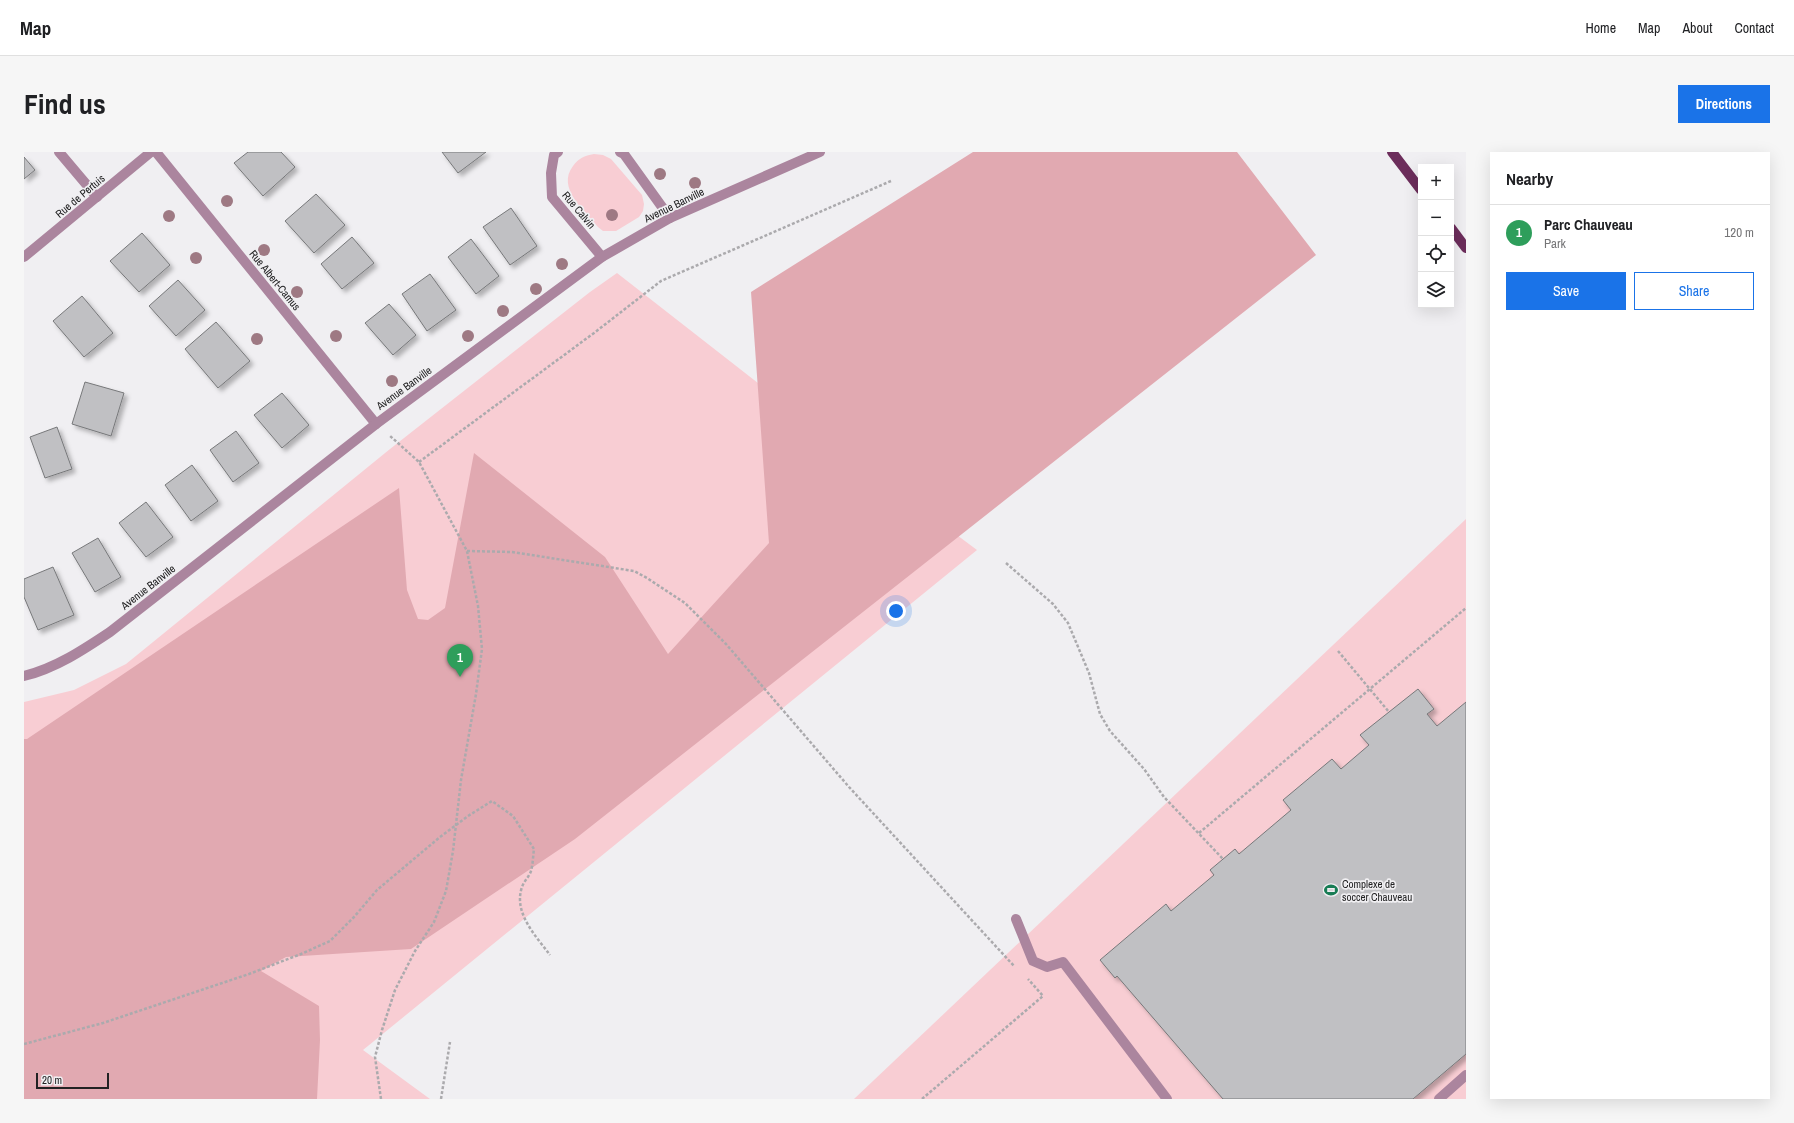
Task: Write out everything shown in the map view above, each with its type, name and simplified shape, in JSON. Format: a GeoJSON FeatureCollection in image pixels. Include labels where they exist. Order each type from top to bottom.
{"type":"FeatureCollection","features":[{"type":"Feature","properties":{"kind":"main road"},"geometry":{"type":"LineString","coordinates":[[1392,152],[1418,186]]}},
{"type":"Feature","properties":{"kind":"main road"},"geometry":{"type":"LineString","coordinates":[[1454,232],[1466,248]]}},
{"type":"Feature","properties":{"kind":"street"},"geometry":{"type":"LineString","coordinates":[[59,152],[97,197]]}},
{"type":"Feature","properties":{"kind":"street","name":"Rue de Pertuis"},"geometry":{"type":"LineString","coordinates":[[24,258],[151,152]]}},
{"type":"Feature","properties":{"kind":"street","name":"Rue Albert-Camus"},"geometry":{"type":"LineString","coordinates":[[156,152],[376,424]]}},
{"type":"Feature","properties":{"kind":"street","name":"Rue Calvin"},"geometry":{"type":"LineString","coordinates":[[558,152],[554,155],[551,173],[552,198],[602,257]]}},
{"type":"Feature","properties":{"kind":"street"},"geometry":{"type":"LineString","coordinates":[[620,152],[624,154],[670,218]]}},
{"type":"Feature","properties":{"kind":"street","name":"Avenue Banville"},"geometry":{"type":"LineString","coordinates":[[24,676],[71,658],[110,632],[376,424],[602,257],[670,218],[820,152]]}},
{"type":"Feature","properties":{"kind":"street"},"geometry":{"type":"LineString","coordinates":[[1016,919],[1033,961],[1047,967],[1063,962],[1168,1099]]}},
{"type":"Feature","properties":{"kind":"street"},"geometry":{"type":"LineString","coordinates":[[1439,1099],[1466,1075]]}},
{"type":"Feature","properties":{"kind":"path"},"geometry":{"type":"LineString","coordinates":[[419,462],[594,333],[661,281],[891,181]]}},
{"type":"Feature","properties":{"kind":"path"},"geometry":{"type":"LineString","coordinates":[[376,424],[419,462],[467,551],[478,606],[482,649],[446,891],[434,922],[395,990],[380,1037],[375,1057],[381,1099]]}},
{"type":"Feature","properties":{"kind":"path"},"geometry":{"type":"LineString","coordinates":[[467,551],[512,552],[634,571],[685,604],[726,644],[849,787],[1017,968]]}},
{"type":"Feature","properties":{"kind":"path"},"geometry":{"type":"LineString","coordinates":[[1006,563],[1053,604],[1068,623],[1089,673],[1100,714],[1110,731],[1144,769],[1164,797],[1223,859]]}},
{"type":"Feature","properties":{"kind":"path"},"geometry":{"type":"LineString","coordinates":[[1199,833],[1466,608]]}},
{"type":"Feature","properties":{"kind":"path"},"geometry":{"type":"LineString","coordinates":[[1338,651],[1389,712]]}},
{"type":"Feature","properties":{"kind":"path"},"geometry":{"type":"LineString","coordinates":[[24,1044],[103,1023],[249,974],[330,941],[354,917],[377,890],[455,826],[492,801],[513,816],[534,849],[531,871],[522,886],[520,896],[521,910],[528,924],[550,956]]}},
{"type":"Feature","properties":{"kind":"path"},"geometry":{"type":"LineString","coordinates":[[922,1099],[1043,996],[1022,974]]}},
{"type":"Feature","properties":{"kind":"path"},"geometry":{"type":"LineString","coordinates":[[441,1099],[450,1042]]}},
{"type":"Feature","properties":{"kind":"shaded area"},"geometry":{"type":"Polygon","coordinates":[[[973,152],[1237,152],[1316,255],[575,839],[411,949],[286,957],[261,971],[319,1006],[320,1040],[317,1099],[24,1099],[24,739],[27,739],[399,488],[407,590],[418,619],[428,620],[445,608],[474,453],[605,557],[668,654],[769,543],[751,292],[973,152]]]}},
{"type":"Feature","properties":{"kind":"shaded area"},"geometry":{"type":"Polygon","coordinates":[[[594,154],[603,155],[611,159],[642,195],[644,204],[643,211],[639,217],[616,231],[603,231],[598,227],[574,199],[570,191],[568,183],[569,174],[573,166],[582,158],[594,154]]]}},
{"type":"Feature","properties":{"kind":"shaded area"},"geometry":{"type":"Polygon","coordinates":[[[617,273],[854,458],[977,550],[363,1050],[430,1099],[24,1099],[24,702],[74,690],[126,664],[390,449],[590,292],[617,273]]]}},
{"type":"Feature","properties":{"kind":"shaded area"},"geometry":{"type":"Polygon","coordinates":[[[1466,519],[1466,1099],[854,1099],[1466,519]]]}},
{"type":"Feature","properties":{"kind":"building"},"geometry":{"type":"Polygon","coordinates":[[[248,152],[281,152],[295,167],[263,196],[234,163],[248,152]]]}},
{"type":"Feature","properties":{"kind":"building"},"geometry":{"type":"Polygon","coordinates":[[[442,152],[486,152],[458,173],[442,152]]]}},
{"type":"Feature","properties":{"kind":"building"},"geometry":{"type":"Polygon","coordinates":[[[24,157],[35,170],[24,179],[24,157]]]}},
{"type":"Feature","properties":{"kind":"building"},"geometry":{"type":"Polygon","coordinates":[[[316,194],[345,225],[314,253],[285,221],[316,194]]]}},
{"type":"Feature","properties":{"kind":"building"},"geometry":{"type":"Polygon","coordinates":[[[511,208],[537,246],[510,265],[483,227],[511,208]]]}},
{"type":"Feature","properties":{"kind":"building"},"geometry":{"type":"Polygon","coordinates":[[[142,233],[170,265],[139,292],[110,261],[142,233]]]}},
{"type":"Feature","properties":{"kind":"building"},"geometry":{"type":"Polygon","coordinates":[[[352,237],[374,263],[342,289],[321,264],[352,237]]]}},
{"type":"Feature","properties":{"kind":"building"},"geometry":{"type":"Polygon","coordinates":[[[471,239],[499,276],[476,294],[448,257],[471,239]]]}},
{"type":"Feature","properties":{"kind":"building"},"geometry":{"type":"Polygon","coordinates":[[[430,274],[456,310],[427,331],[402,294],[430,274]]]}},
{"type":"Feature","properties":{"kind":"building"},"geometry":{"type":"Polygon","coordinates":[[[178,280],[205,310],[176,336],[149,306],[178,280]]]}},
{"type":"Feature","properties":{"kind":"building"},"geometry":{"type":"Polygon","coordinates":[[[82,296],[113,333],[84,357],[53,321],[82,296]]]}},
{"type":"Feature","properties":{"kind":"building"},"geometry":{"type":"Polygon","coordinates":[[[389,304],[416,335],[393,355],[365,323],[389,304]]]}},
{"type":"Feature","properties":{"kind":"building"},"geometry":{"type":"Polygon","coordinates":[[[216,322],[250,361],[218,388],[185,349],[216,322]]]}},
{"type":"Feature","properties":{"kind":"building"},"geometry":{"type":"Polygon","coordinates":[[[85,382],[124,393],[111,436],[72,424],[85,382]]]}},
{"type":"Feature","properties":{"kind":"building"},"geometry":{"type":"Polygon","coordinates":[[[282,393],[309,425],[282,448],[254,415],[282,393]]]}},
{"type":"Feature","properties":{"kind":"building"},"geometry":{"type":"Polygon","coordinates":[[[57,427],[72,469],[45,478],[30,437],[57,427]]]}},
{"type":"Feature","properties":{"kind":"building"},"geometry":{"type":"Polygon","coordinates":[[[236,431],[259,463],[233,482],[210,450],[236,431]]]}},
{"type":"Feature","properties":{"kind":"building"},"geometry":{"type":"Polygon","coordinates":[[[192,465],[218,501],[191,521],[165,485],[192,465]]]}},
{"type":"Feature","properties":{"kind":"building"},"geometry":{"type":"Polygon","coordinates":[[[146,502],[173,537],[146,557],[119,523],[146,502]]]}},
{"type":"Feature","properties":{"kind":"building"},"geometry":{"type":"Polygon","coordinates":[[[98,538],[121,577],[95,592],[72,553],[98,538]]]}},
{"type":"Feature","properties":{"kind":"building"},"geometry":{"type":"Polygon","coordinates":[[[53,567],[74,615],[38,630],[24,597],[24,579],[53,567]]]}},
{"type":"Feature","properties":{"kind":"building","name":"Complexe de soccer Chauveau"},"geometry":{"type":"Polygon","coordinates":[[[1418,689],[1434,709],[1427,714],[1437,726],[1466,702],[1466,1054],[1413,1099],[1223,1099],[1117,976],[1115,978],[1100,960],[1166,904],[1171,911],[1214,875],[1210,870],[1235,849],[1239,854],[1291,810],[1283,800],[1332,759],[1341,769],[1369,745],[1360,735],[1418,689]]]}},
{"type":"Feature","properties":{"kind":"place","name":"Parc Chauveau"},"geometry":{"type":"Point","coordinates":[460,677]}},
{"type":"Feature","properties":{"kind":"place","name":"Complexe de soccer Chauveau"},"geometry":{"type":"Point","coordinates":[1331,890]}}]}
